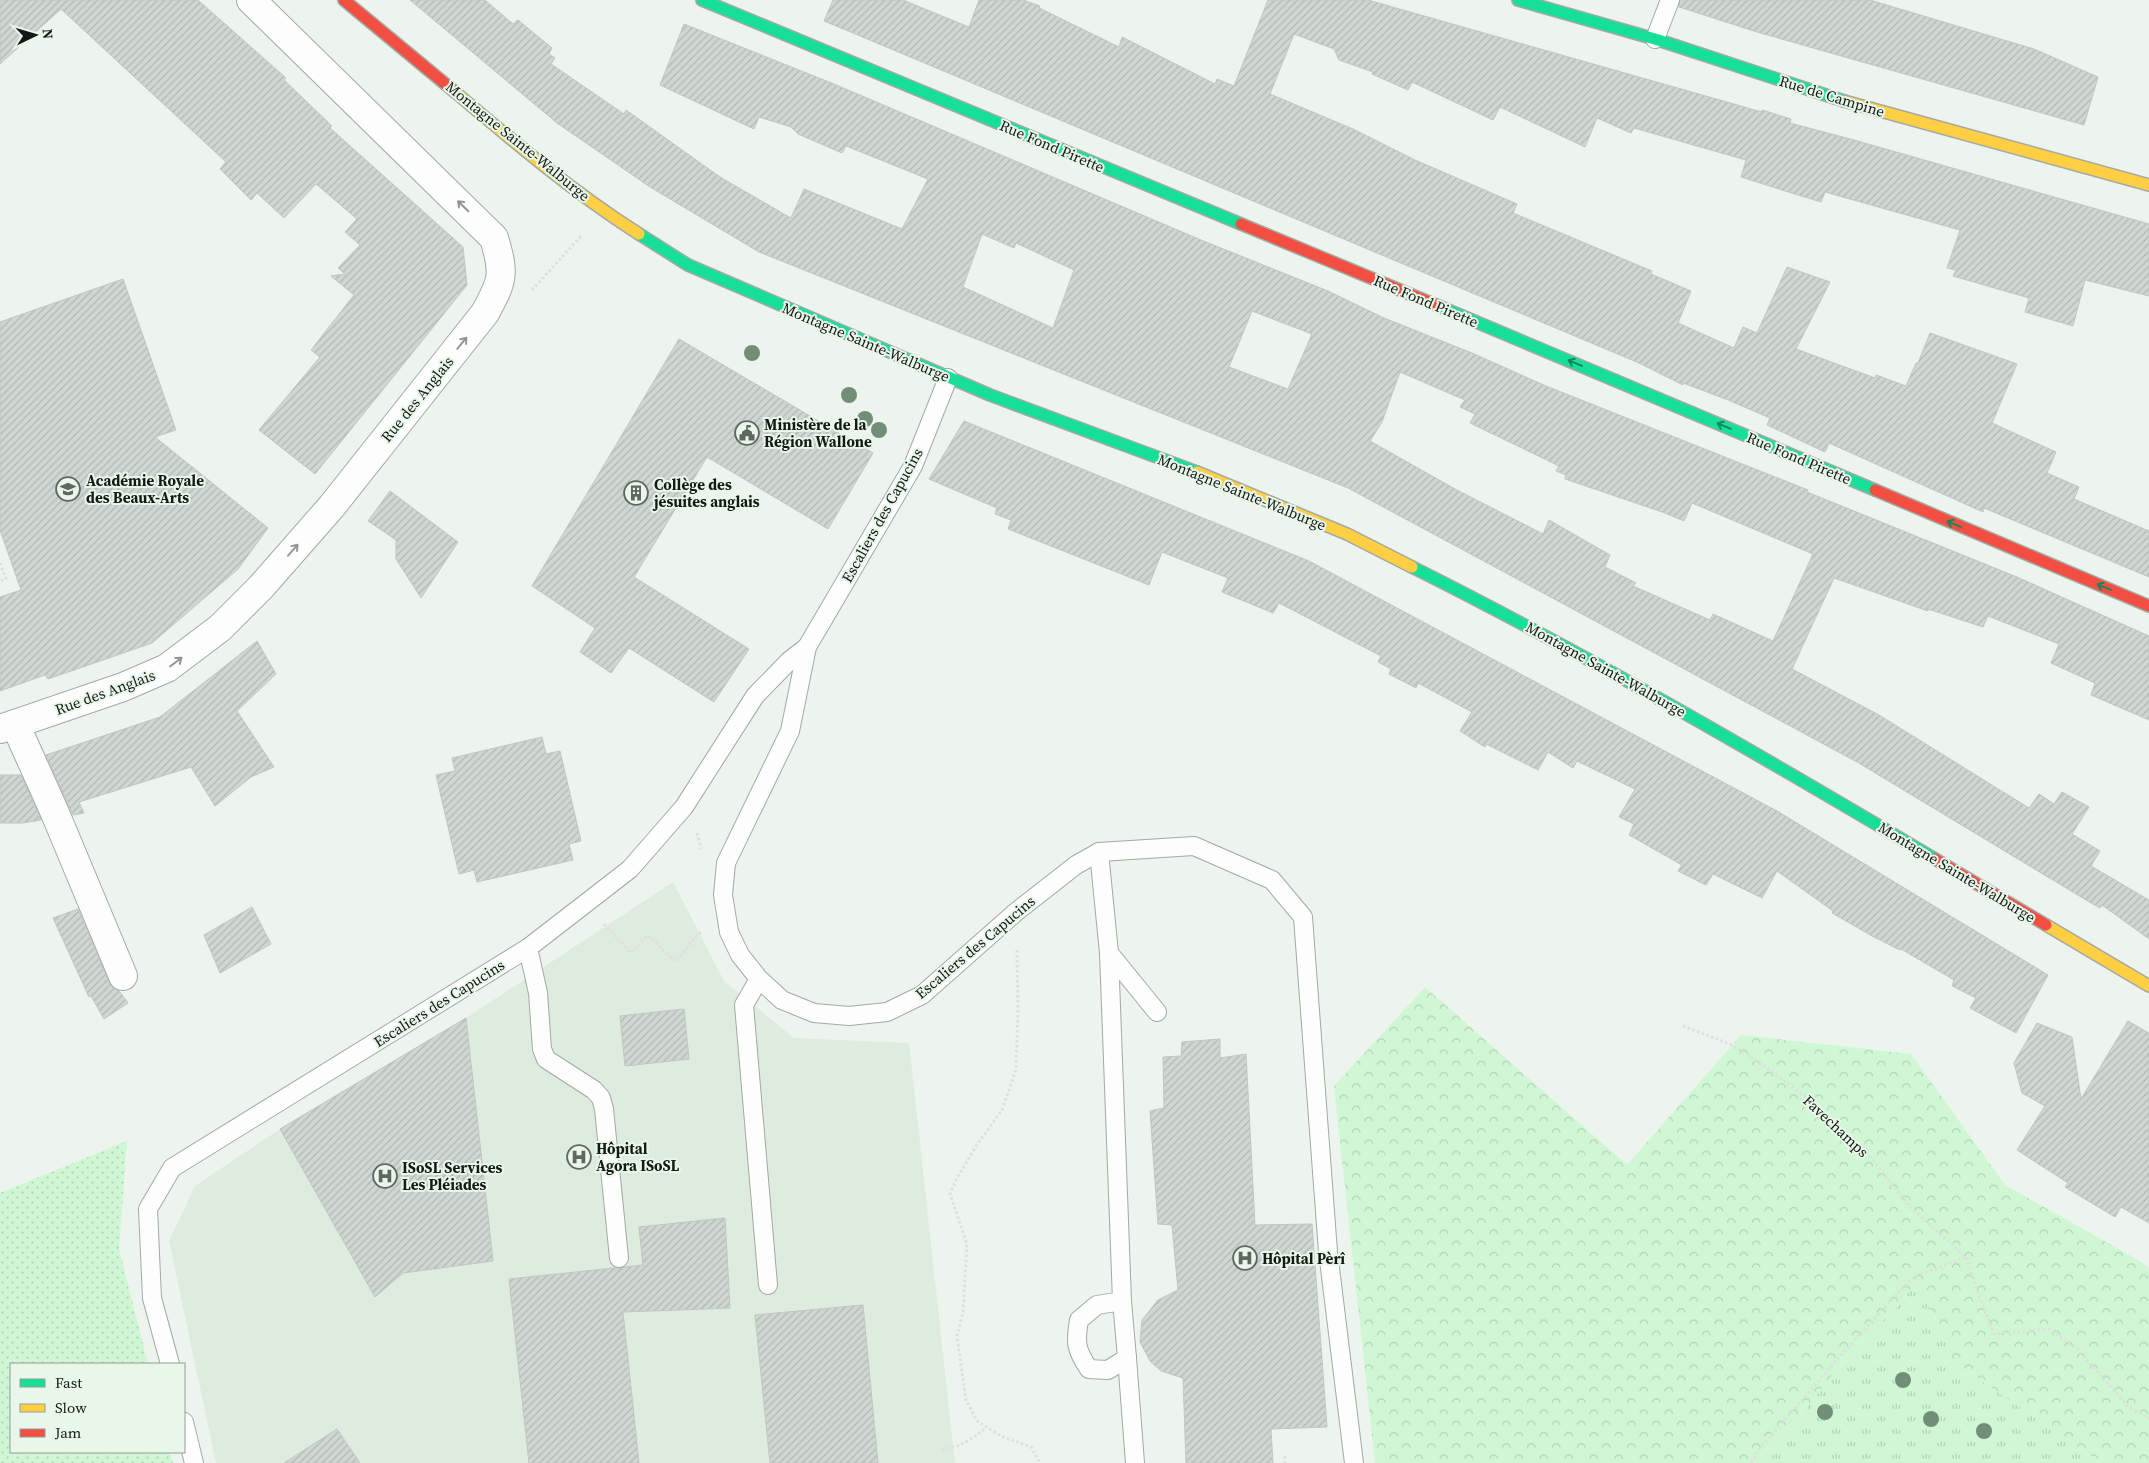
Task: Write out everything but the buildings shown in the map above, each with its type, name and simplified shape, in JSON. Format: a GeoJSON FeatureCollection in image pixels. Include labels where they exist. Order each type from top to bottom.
{"type":"FeatureCollection","features":[{"type":"Feature","properties":{"kind":"street","name":"Rue des Anglais"},"geometry":{"type":"LineString","coordinates":[[123,976],[55,813],[7,727],[123,687],[167,668],[220,628],[261,587],[332,506],[485,313],[499,287],[502,264],[494,238],[251,0]]}},
{"type":"Feature","properties":{"kind":"street","name":"Montagne Sainte-Walburge"},"geometry":{"type":"LineString","coordinates":[[344,0],[548,169],[603,211],[688,265],[948,378],[1204,475],[1347,534],[1499,610],[1729,738],[2149,986]]}},
{"type":"Feature","properties":{"kind":"street","name":"Rue Fond Pirette"},"geometry":{"type":"LineString","coordinates":[[702,0],[1548,352],[2149,606]]}},
{"type":"Feature","properties":{"kind":"street","name":"Rue de Campine"},"geometry":{"type":"LineString","coordinates":[[1518,0],[1655,39],[1841,100],[2149,186]]}},
{"type":"Feature","properties":{"kind":"lane"},"geometry":{"type":"LineString","coordinates":[[1655,39],[1670,0]]}},
{"type":"Feature","properties":{"kind":"lane","name":"Escaliers des Capucins"},"geometry":{"type":"LineString","coordinates":[[948,378],[913,466],[807,648],[790,731],[726,863],[723,895],[729,932],[740,954],[759,978],[782,1000],[814,1012],[849,1016],[887,1012],[922,995],[1016,912],[1076,865],[1099,852]]}},
{"type":"Feature","properties":{"kind":"lane","name":"Escaliers des Capucins"},"geometry":{"type":"LineString","coordinates":[[170,1363],[152,1298],[148,1209],[172,1168],[528,948],[630,868],[684,808],[755,696],[788,661],[807,648]]}},
{"type":"Feature","properties":{"kind":"lane"},"geometry":{"type":"LineString","coordinates":[[1136,1463],[1122,1301],[1109,953],[1099,852],[1194,846],[1272,880],[1303,918],[1328,1252],[1354,1463]]}},
{"type":"Feature","properties":{"kind":"lane"},"geometry":{"type":"LineString","coordinates":[[528,948],[538,993],[542,1049],[546,1059],[594,1090],[601,1098],[619,1258]]}},
{"type":"Feature","properties":{"kind":"lane"},"geometry":{"type":"LineString","coordinates":[[1109,953],[1157,1012]]}},
{"type":"Feature","properties":{"kind":"lane"},"geometry":{"type":"LineString","coordinates":[[759,978],[744,1005],[768,1285]]}},
{"type":"Feature","properties":{"kind":"lane"},"geometry":{"type":"LineString","coordinates":[[1122,1301],[1097,1305],[1079,1320],[1075,1339],[1079,1355],[1090,1369],[1108,1370],[1126,1358]]}},
{"type":"Feature","properties":{"kind":"lane"},"geometry":{"type":"LineString","coordinates":[[185,1426],[194,1463]]}},
{"type":"Feature","properties":{"kind":"path"},"geometry":{"type":"LineString","coordinates":[[531,291],[603,211]]}},
{"type":"Feature","properties":{"kind":"path"},"geometry":{"type":"LineString","coordinates":[[0,562],[6,579],[0,582]]}},
{"type":"Feature","properties":{"kind":"path"},"geometry":{"type":"LineString","coordinates":[[585,904],[631,953],[648,935],[676,962],[698,934],[727,919]]}},
{"type":"Feature","properties":{"kind":"path"},"geometry":{"type":"LineString","coordinates":[[1016,912],[1018,1008],[1016,1070],[1002,1110],[976,1146],[950,1194],[967,1244],[962,1312],[957,1336],[966,1400],[977,1422],[1001,1436],[1031,1447],[1040,1463]]}},
{"type":"Feature","properties":{"kind":"path","name":"Favechamps"},"geometry":{"type":"LineString","coordinates":[[1683,1026],[1730,1044],[1756,1060],[1818,1106],[1867,1153],[1911,1208],[1967,1257]]}},
{"type":"Feature","properties":{"kind":"path"},"geometry":{"type":"LineString","coordinates":[[1751,1463],[1760,1448],[1856,1338],[1912,1278],[1967,1257],[1975,1285],[1994,1334],[2048,1329],[2078,1350],[2128,1406],[2149,1419]]}},
{"type":"Feature","properties":{"kind":"path"},"geometry":{"type":"LineString","coordinates":[[942,1450],[952,1448],[972,1439],[987,1428]]}},
{"type":"Feature","properties":{"kind":"path"},"geometry":{"type":"LineString","coordinates":[[1285,1456],[1285,1463]]}},
{"type":"Feature","properties":{"kind":"shaded area","name":"Hôpital Agora ISoSL"},"geometry":{"type":"Polygon","coordinates":[[[673,882],[724,981],[794,1038],[909,1043],[955,1463],[216,1463],[169,1241],[195,1186],[280,1129],[466,1018],[673,882]]]}},
{"type":"Feature","properties":{"kind":"green space"},"geometry":{"type":"Polygon","coordinates":[[[1425,987],[1627,1165],[1741,1035],[1911,1054],[2005,1185],[2140,1261],[2149,1268],[2149,1463],[2101,1463],[1957,1364],[1936,1318],[1915,1283],[1896,1308],[1854,1348],[1806,1408],[1755,1463],[1375,1463],[1334,1086],[1425,987]]]}},
{"type":"Feature","properties":{"kind":"green space"},"geometry":{"type":"Polygon","coordinates":[[[127,1141],[119,1249],[148,1363],[10,1363],[10,1453],[170,1453],[173,1463],[0,1463],[0,1193],[127,1141]]]}},
{"type":"Feature","properties":{"kind":"green space"},"geometry":{"type":"Polygon","coordinates":[[[1915,1283],[1936,1318],[1957,1364],[2101,1463],[1755,1463],[1806,1408],[1854,1348],[1896,1308],[1915,1283]]]}},
{"type":"Feature","properties":{"kind":"traffic: fast"},"geometry":{"type":"LineString","coordinates":[[702,0],[1241,224]]}},
{"type":"Feature","properties":{"kind":"traffic: fast"},"geometry":{"type":"LineString","coordinates":[[1518,0],[1655,39],[1844,101]]}},
{"type":"Feature","properties":{"kind":"traffic: fast"},"geometry":{"type":"LineString","coordinates":[[639,234],[688,265],[990,395],[1197,472]]}},
{"type":"Feature","properties":{"kind":"traffic: fast"},"geometry":{"type":"LineString","coordinates":[[1436,305],[1875,490]]}},
{"type":"Feature","properties":{"kind":"traffic: fast"},"geometry":{"type":"LineString","coordinates":[[1412,567],[1545,636],[1741,745],[1935,859]]}},
{"type":"Feature","properties":{"kind":"traffic: slow"},"geometry":{"type":"LineString","coordinates":[[455,92],[567,184],[639,234]]}},
{"type":"Feature","properties":{"kind":"traffic: slow"},"geometry":{"type":"LineString","coordinates":[[1844,101],[2149,185]]}},
{"type":"Feature","properties":{"kind":"traffic: slow"},"geometry":{"type":"LineString","coordinates":[[1197,472],[1347,534],[1412,567]]}},
{"type":"Feature","properties":{"kind":"traffic: slow"},"geometry":{"type":"LineString","coordinates":[[2046,925],[2149,986]]}},
{"type":"Feature","properties":{"kind":"traffic: jam"},"geometry":{"type":"LineString","coordinates":[[344,0],[455,92]]}},
{"type":"Feature","properties":{"kind":"traffic: jam"},"geometry":{"type":"LineString","coordinates":[[1241,224],[1436,305]]}},
{"type":"Feature","properties":{"kind":"traffic: jam"},"geometry":{"type":"LineString","coordinates":[[1875,490],[2149,606]]}},
{"type":"Feature","properties":{"kind":"traffic: jam"},"geometry":{"type":"LineString","coordinates":[[1935,859],[2046,925]]}},
{"type":"Feature","properties":{"kind":"place","name":"Ministère de la Région Wallone"},"geometry":{"type":"Point","coordinates":[747,433]}},
{"type":"Feature","properties":{"kind":"place","name":"Académie Royale des Beaux-Arts"},"geometry":{"type":"Point","coordinates":[68,489]}},
{"type":"Feature","properties":{"kind":"place","name":"Collège des jésuites anglais"},"geometry":{"type":"Point","coordinates":[636,493]}},
{"type":"Feature","properties":{"kind":"place","name":"Hôpital Agora ISoSL"},"geometry":{"type":"Point","coordinates":[579,1157]}},
{"type":"Feature","properties":{"kind":"place","name":"ISoSL Services Les Pléiades"},"geometry":{"type":"Point","coordinates":[385,1176]}},
{"type":"Feature","properties":{"kind":"place","name":"Hôpital Pèrî"},"geometry":{"type":"Point","coordinates":[1245,1258]}}]}
